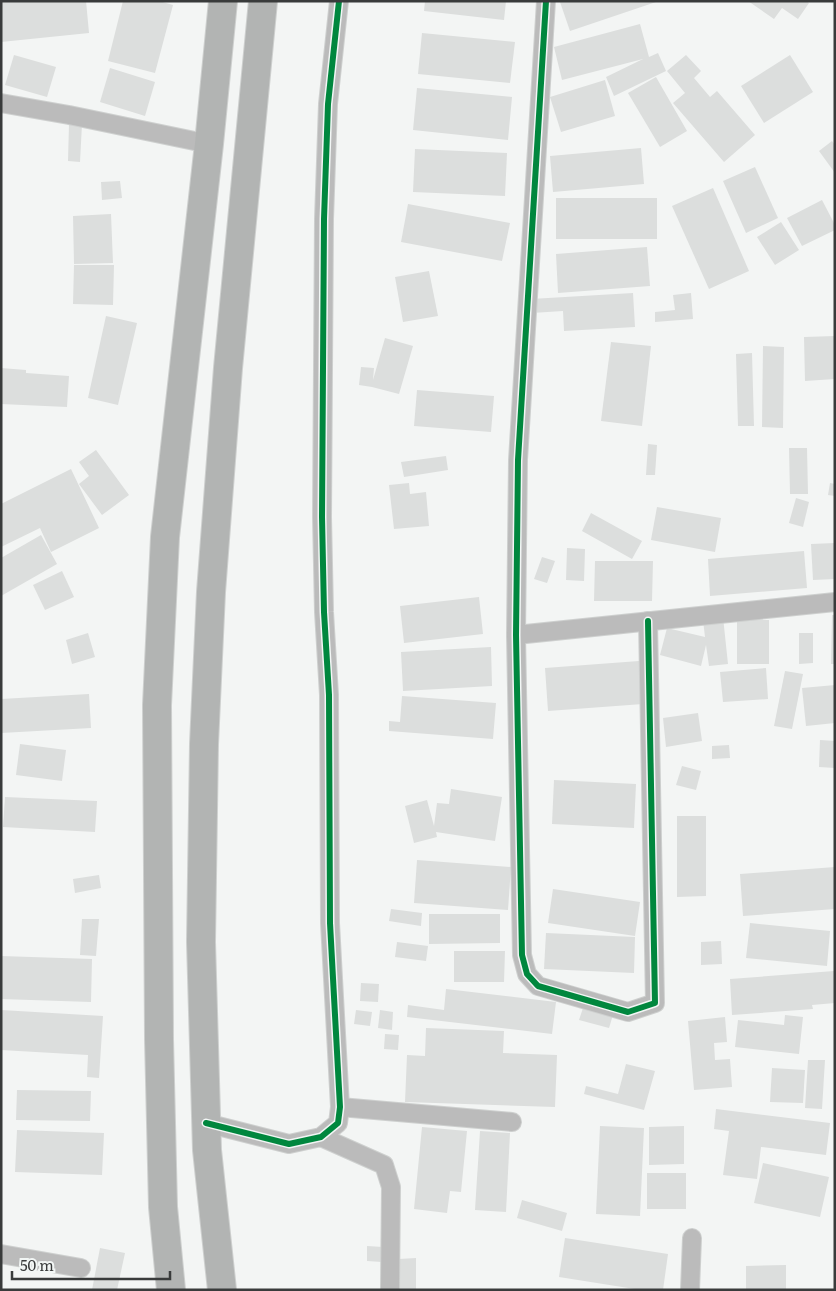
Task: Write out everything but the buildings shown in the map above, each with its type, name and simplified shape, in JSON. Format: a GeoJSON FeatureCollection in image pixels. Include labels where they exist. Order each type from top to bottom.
{"type":"FeatureCollection","features":[{"type":"Feature","properties":{"kind":"main road"},"geometry":{"type":"LineString","coordinates":[[171,1290],[163,1207],[159,1040],[157,705],[165,537],[223,1]]}},
{"type":"Feature","properties":{"kind":"main road"},"geometry":{"type":"LineString","coordinates":[[222,1290],[207,1150],[206,1123],[201,932],[204,744],[210,611],[228,368],[263,1]]}},
{"type":"Feature","properties":{"kind":"street"},"geometry":{"type":"LineString","coordinates":[[206,1123],[289,1144],[322,1137],[338,1123],[340,1107],[330,923],[329,695],[324,612],[322,517],[324,219],[328,104],[338,1]]}},
{"type":"Feature","properties":{"kind":"street"},"geometry":{"type":"LineString","coordinates":[[546,1],[518,460],[516,635],[522,955],[526,974],[538,986],[628,1012],[655,1003],[648,621]]}},
{"type":"Feature","properties":{"kind":"street"},"geometry":{"type":"LineString","coordinates":[[1,103],[78,116],[209,144]]}},
{"type":"Feature","properties":{"kind":"street"},"geometry":{"type":"LineString","coordinates":[[516,635],[835,602]]}},
{"type":"Feature","properties":{"kind":"street"},"geometry":{"type":"LineString","coordinates":[[340,1107],[512,1122]]}},
{"type":"Feature","properties":{"kind":"street"},"geometry":{"type":"LineString","coordinates":[[322,1137],[384,1165],[391,1187],[390,1289]]}},
{"type":"Feature","properties":{"kind":"street"},"geometry":{"type":"LineString","coordinates":[[690,1290],[692,1238]]}},
{"type":"Feature","properties":{"kind":"street"},"geometry":{"type":"LineString","coordinates":[[1,1254],[81,1268]]}},
{"type":"Feature","properties":{"kind":"cycle path"},"geometry":{"type":"LineString","coordinates":[[206,1123],[289,1144],[321,1137],[338,1123],[340,1107],[330,923],[329,695],[324,612],[322,517],[324,219],[328,104],[339,1]]}},
{"type":"Feature","properties":{"kind":"cycle path"},"geometry":{"type":"LineString","coordinates":[[546,1],[518,460],[516,635],[522,955],[527,974],[538,986],[628,1012],[655,1003],[648,621]]}}]}
